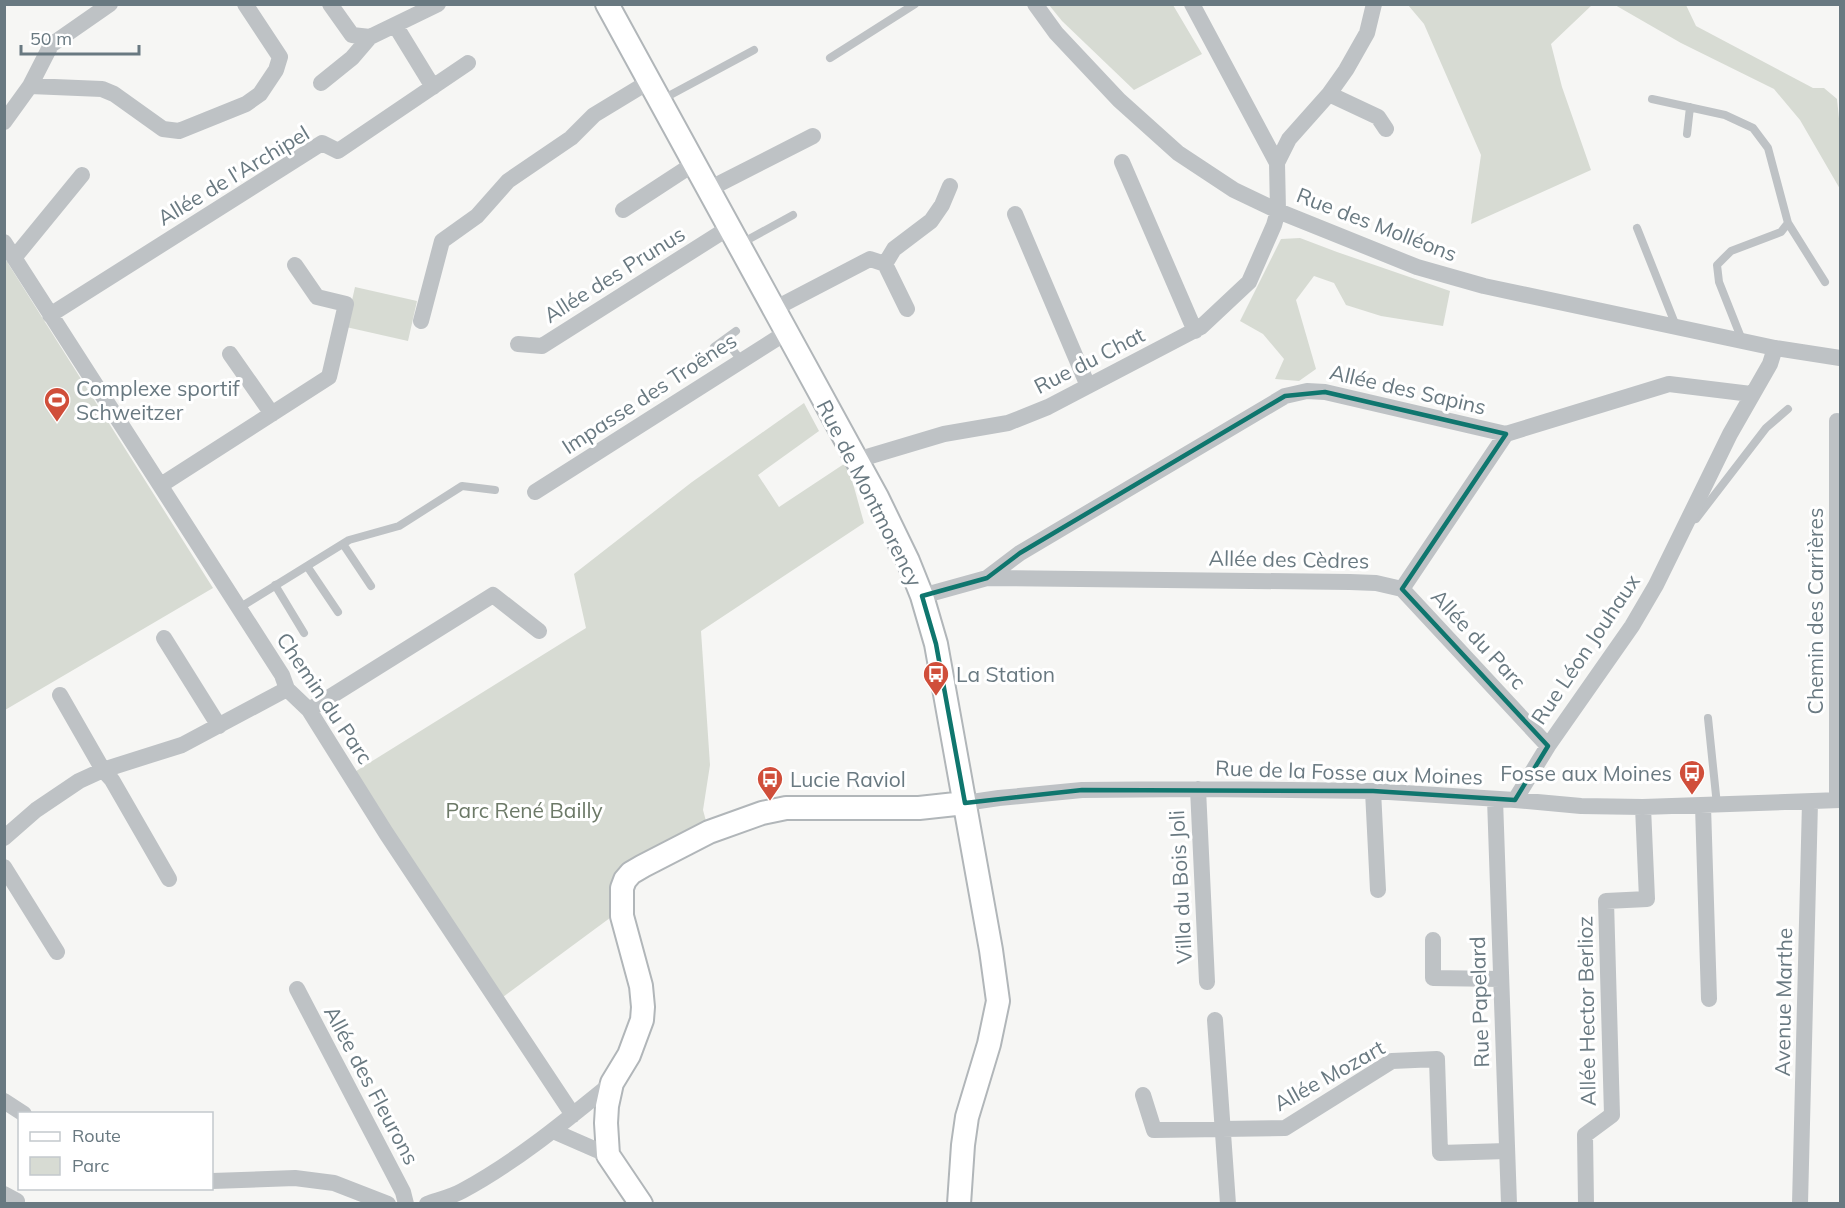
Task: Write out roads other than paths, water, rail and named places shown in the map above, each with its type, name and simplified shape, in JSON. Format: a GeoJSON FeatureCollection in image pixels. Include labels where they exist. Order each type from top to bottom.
{"type":"FeatureCollection","features":[{"type":"Feature","properties":{"kind":"street"},"geometry":{"type":"LineString","coordinates":[[4,122],[30,86],[51,45],[110,4]]}},
{"type":"Feature","properties":{"kind":"street"},"geometry":{"type":"LineString","coordinates":[[30,86],[102,89],[114,94],[163,129],[179,131],[246,104],[260,94],[276,70],[280,57],[245,4]]}},
{"type":"Feature","properties":{"kind":"street"},"geometry":{"type":"LineString","coordinates":[[330,4],[352,35],[370,37]]}},
{"type":"Feature","properties":{"kind":"street"},"geometry":{"type":"LineString","coordinates":[[321,82],[352,58],[370,37],[438,4]]}},
{"type":"Feature","properties":{"kind":"street","name":"Rue de Montmorency"},"geometry":{"type":"LineString","coordinates":[[607,4],[857,460],[908,561],[922,596],[936,644],[991,950],[998,1001],[992,1036],[968,1117],[963,1145],[959,1203]]}},
{"type":"Feature","properties":{"kind":"street","name":"Rue des Molléons"},"geometry":{"type":"LineString","coordinates":[[1035,4],[1056,33],[1119,100],[1178,153],[1234,190],[1278,211],[1417,267],[1484,286],[1775,348],[1840,358]]}},
{"type":"Feature","properties":{"kind":"street"},"geometry":{"type":"LineString","coordinates":[[1192,4],[1277,163],[1278,211]]}},
{"type":"Feature","properties":{"kind":"street"},"geometry":{"type":"LineString","coordinates":[[1277,163],[1289,139],[1329,94],[1346,70],[1367,33],[1374,4]]}},
{"type":"Feature","properties":{"kind":"street"},"geometry":{"type":"LineString","coordinates":[[395,25],[433,87]]}},
{"type":"Feature","properties":{"kind":"street","name":"Allée de l'Archipel"},"geometry":{"type":"LineString","coordinates":[[50,315],[322,143],[338,151],[468,63]]}},
{"type":"Feature","properties":{"kind":"street"},"geometry":{"type":"LineString","coordinates":[[421,321],[442,241],[477,216],[507,181],[571,138],[594,115],[655,91]]}},
{"type":"Feature","properties":{"kind":"street"},"geometry":{"type":"LineString","coordinates":[[1329,94],[1378,117],[1386,129]]}},
{"type":"Feature","properties":{"kind":"street"},"geometry":{"type":"LineString","coordinates":[[709,189],[813,136]]}},
{"type":"Feature","properties":{"kind":"street"},"geometry":{"type":"LineString","coordinates":[[1122,162],[1195,331]]}},
{"type":"Feature","properties":{"kind":"street"},"geometry":{"type":"LineString","coordinates":[[623,210],[695,163]]}},
{"type":"Feature","properties":{"kind":"street"},"geometry":{"type":"LineString","coordinates":[[14,258],[82,175]]}},
{"type":"Feature","properties":{"kind":"street"},"geometry":{"type":"LineString","coordinates":[[885,264],[894,249],[931,221],[942,205],[950,186]]}},
{"type":"Feature","properties":{"kind":"street","name":"Rue du Chat"},"geometry":{"type":"LineString","coordinates":[[857,460],[944,434],[1008,423],[1048,407],[1195,331],[1249,282],[1278,211]]}},
{"type":"Feature","properties":{"kind":"street"},"geometry":{"type":"LineString","coordinates":[[1016,214],[1088,386]]}},
{"type":"Feature","properties":{"kind":"street","name":"Allée des Prunus"},"geometry":{"type":"LineString","coordinates":[[518,344],[542,346],[735,236]]}},
{"type":"Feature","properties":{"kind":"street","name":"Chemin du Parc"},"geometry":{"type":"LineString","coordinates":[[4,242],[282,675],[287,689],[309,710],[386,833],[573,1115]]}},
{"type":"Feature","properties":{"kind":"street"},"geometry":{"type":"LineString","coordinates":[[774,309],[870,259],[885,264],[907,309]]}},
{"type":"Feature","properties":{"kind":"street"},"geometry":{"type":"LineString","coordinates":[[160,485],[329,376],[346,304],[317,297],[295,265]]}},
{"type":"Feature","properties":{"kind":"street","name":"Impasse des Troënes"},"geometry":{"type":"LineString","coordinates":[[535,492],[787,332]]}},
{"type":"Feature","properties":{"kind":"street","name":"Rue Léon Jouhaux"},"geometry":{"type":"LineString","coordinates":[[1515,800],[1548,746],[1632,626],[1656,585],[1711,471],[1751,394],[1770,364],[1775,348]]}},
{"type":"Feature","properties":{"kind":"street"},"geometry":{"type":"LineString","coordinates":[[230,354],[272,414]]}},
{"type":"Feature","properties":{"kind":"street","name":"Allée des Sapins"},"geometry":{"type":"LineString","coordinates":[[922,596],[987,578],[1020,553],[1285,396],[1307,391],[1325,392],[1506,434],[1669,384],[1751,394]]}},
{"type":"Feature","properties":{"kind":"street","name":"Chemin des Carrières"},"geometry":{"type":"LineString","coordinates":[[1837,421],[1839,800]]}},
{"type":"Feature","properties":{"kind":"street"},"geometry":{"type":"LineString","coordinates":[[1402,589],[1506,434]]}},
{"type":"Feature","properties":{"kind":"street","name":"Allée des Cèdres"},"geometry":{"type":"LineString","coordinates":[[987,578],[1350,582],[1376,583],[1402,589]]}},
{"type":"Feature","properties":{"kind":"street","name":"Allée du Parc"},"geometry":{"type":"LineString","coordinates":[[1402,589],[1548,746]]}},
{"type":"Feature","properties":{"kind":"street"},"geometry":{"type":"LineString","coordinates":[[309,710],[493,595],[539,631]]}},
{"type":"Feature","properties":{"kind":"street"},"geometry":{"type":"LineString","coordinates":[[164,638],[219,726]]}},
{"type":"Feature","properties":{"kind":"street"},"geometry":{"type":"LineString","coordinates":[[4,838],[36,810],[79,781],[103,770],[182,745],[287,689]]}},
{"type":"Feature","properties":{"kind":"street"},"geometry":{"type":"LineString","coordinates":[[60,695],[169,879]]}},
{"type":"Feature","properties":{"kind":"street","name":"Rue de la Fosse aux Moines"},"geometry":{"type":"LineString","coordinates":[[965,803],[1083,790],[1198,789],[1373,791],[1581,806],[1710,806],[1839,800]]}},
{"type":"Feature","properties":{"kind":"street","name":"Villa du Bois Joli"},"geometry":{"type":"LineString","coordinates":[[1198,789],[1207,982]]}},
{"type":"Feature","properties":{"kind":"street"},"geometry":{"type":"LineString","coordinates":[[1373,791],[1378,890]]}},
{"type":"Feature","properties":{"kind":"street","name":"Rue Papelard"},"geometry":{"type":"LineString","coordinates":[[1495,799],[1509,1203]]}},
{"type":"Feature","properties":{"kind":"street","name":"Avenue Marthe"},"geometry":{"type":"LineString","coordinates":[[1800,1203],[1810,802]]}},
{"type":"Feature","properties":{"kind":"street"},"geometry":{"type":"LineString","coordinates":[[427,1203],[460,1192],[507,1164],[553,1131],[612,1083],[629,1055],[642,1020],[644,1007],[641,986],[622,916],[622,888],[631,873],[717,828],[762,813],[786,808],[919,808],[965,803]]}},
{"type":"Feature","properties":{"kind":"street"},"geometry":{"type":"LineString","coordinates":[[1709,999],[1710,806]]}},
{"type":"Feature","properties":{"kind":"street","name":"Allée Hector Berlioz"},"geometry":{"type":"LineString","coordinates":[[1586,1203],[1585,1135],[1612,1115],[1606,901],[1647,899],[1643,807]]}},
{"type":"Feature","properties":{"kind":"street"},"geometry":{"type":"LineString","coordinates":[[4,867],[57,952]]}},
{"type":"Feature","properties":{"kind":"street"},"geometry":{"type":"LineString","coordinates":[[1433,940],[1433,978],[1501,979]]}},
{"type":"Feature","properties":{"kind":"street","name":"Allée des Fleurons"},"geometry":{"type":"LineString","coordinates":[[297,989],[403,1192],[406,1203]]}},
{"type":"Feature","properties":{"kind":"street"},"geometry":{"type":"LineString","coordinates":[[1215,1020],[1228,1203]]}},
{"type":"Feature","properties":{"kind":"street","name":"Allée Mozart"},"geometry":{"type":"LineString","coordinates":[[1143,1095],[1154,1130],[1285,1128],[1392,1061],[1437,1059],[1440,1153],[1507,1151]]}},
{"type":"Feature","properties":{"kind":"street"},"geometry":{"type":"LineString","coordinates":[[608,1155],[607,1115],[612,1083]]}},
{"type":"Feature","properties":{"kind":"street"},"geometry":{"type":"LineString","coordinates":[[4,1101],[22,1112]]}},
{"type":"Feature","properties":{"kind":"street"},"geometry":{"type":"LineString","coordinates":[[553,1131],[608,1155],[641,1203]]}},
{"type":"Feature","properties":{"kind":"street"},"geometry":{"type":"LineString","coordinates":[[213,1181],[295,1178],[334,1183],[388,1203]]}},
{"type":"Feature","properties":{"kind":"lane"},"geometry":{"type":"LineString","coordinates":[[830,57],[915,4]]}},
{"type":"Feature","properties":{"kind":"lane"},"geometry":{"type":"LineString","coordinates":[[655,91],[753,50]]}},
{"type":"Feature","properties":{"kind":"lane"},"geometry":{"type":"LineString","coordinates":[[1652,99],[1725,115],[1753,128],[1768,148],[1788,223],[1825,282]]}},
{"type":"Feature","properties":{"kind":"lane"},"geometry":{"type":"LineString","coordinates":[[1687,134],[1690,107]]}},
{"type":"Feature","properties":{"kind":"lane"},"geometry":{"type":"LineString","coordinates":[[735,236],[793,215]]}},
{"type":"Feature","properties":{"kind":"lane"},"geometry":{"type":"LineString","coordinates":[[1742,340],[1719,282],[1718,266],[1731,251],[1781,232],[1788,223]]}},
{"type":"Feature","properties":{"kind":"lane"},"geometry":{"type":"LineString","coordinates":[[1637,228],[1676,326]]}},
{"type":"Feature","properties":{"kind":"lane"},"geometry":{"type":"LineString","coordinates":[[714,347],[736,331]]}},
{"type":"Feature","properties":{"kind":"lane"},"geometry":{"type":"LineString","coordinates":[[725,340],[741,360]]}},
{"type":"Feature","properties":{"kind":"lane","name":"Rue Léon Jouhaux"},"geometry":{"type":"LineString","coordinates":[[1688,520],[1696,519],[1766,428],[1788,409]]}},
{"type":"Feature","properties":{"kind":"lane"},"geometry":{"type":"LineString","coordinates":[[239,608],[349,540],[399,526],[462,486],[495,490]]}},
{"type":"Feature","properties":{"kind":"lane"},"geometry":{"type":"LineString","coordinates":[[343,544],[371,586]]}},
{"type":"Feature","properties":{"kind":"lane"},"geometry":{"type":"LineString","coordinates":[[307,566],[338,612]]}},
{"type":"Feature","properties":{"kind":"lane"},"geometry":{"type":"LineString","coordinates":[[275,585],[304,633]]}},
{"type":"Feature","properties":{"kind":"lane"},"geometry":{"type":"LineString","coordinates":[[1708,718],[1710,806]]}},
{"type":"Feature","properties":{"kind":"place","name":"Complexe sportif Schweitzer"},"geometry":{"type":"Point","coordinates":[57,423]}},
{"type":"Feature","properties":{"kind":"place","name":"La Station"},"geometry":{"type":"Point","coordinates":[936,697]}},
{"type":"Feature","properties":{"kind":"place","name":"Fosse aux Moines"},"geometry":{"type":"Point","coordinates":[1692,796]}},
{"type":"Feature","properties":{"kind":"place","name":"Lucie Raviol"},"geometry":{"type":"Point","coordinates":[770,802]}},
{"type":"Feature","properties":{"kind":"park label","name":"Parc René Bailly"},"geometry":{"type":"Point","coordinates":[524,810]}}]}
